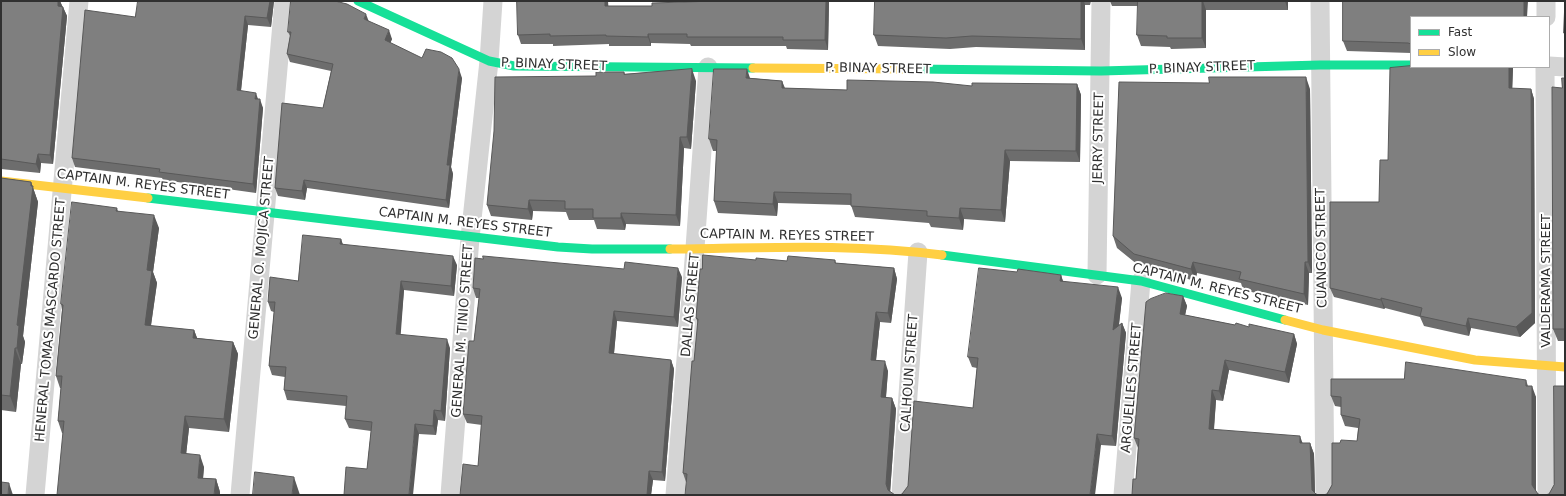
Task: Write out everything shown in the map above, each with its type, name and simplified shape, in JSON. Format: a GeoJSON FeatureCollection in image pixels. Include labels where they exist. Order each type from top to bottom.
{"type":"FeatureCollection","features":[{"type":"Feature","properties":{"kind":"street","name":"HENERAL TOMAS MASCARDO STREET"},"geometry":{"type":"LineString","coordinates":[[35,495],[79,1]]}},
{"type":"Feature","properties":{"kind":"street","name":"GENERAL O. MOJICA STREET"},"geometry":{"type":"LineString","coordinates":[[240,495],[284,1]]}},
{"type":"Feature","properties":{"kind":"street","name":"P. BINAY STREET"},"geometry":{"type":"LineString","coordinates":[[358,1],[489,61],[514,66],[1101,71],[1320,64],[1410,65]]}},
{"type":"Feature","properties":{"kind":"street","name":"JERRY STREET"},"geometry":{"type":"LineString","coordinates":[[1097,275],[1101,1]]}},
{"type":"Feature","properties":{"kind":"street","name":"CUANGCO STREET"},"geometry":{"type":"LineString","coordinates":[[1320,1],[1325,495]]}},
{"type":"Feature","properties":{"kind":"street"},"geometry":{"type":"LineString","coordinates":[[1546,1],[1546,16]]}},
{"type":"Feature","properties":{"kind":"street","name":"GENERAL M. TINIO STREET"},"geometry":{"type":"LineString","coordinates":[[450,495],[470,238],[489,61],[493,5]]}},
{"type":"Feature","properties":{"kind":"street"},"geometry":{"type":"LineString","coordinates":[[1550,66],[1565,66]]}},
{"type":"Feature","properties":{"kind":"street","name":"DALLAS STREET"},"geometry":{"type":"LineString","coordinates":[[675,495],[696,248],[708,67]]}},
{"type":"Feature","properties":{"kind":"street","name":"VALDERAMA STREET"},"geometry":{"type":"LineString","coordinates":[[1545,68],[1556,367],[1547,495]]}},
{"type":"Feature","properties":{"kind":"street","name":"CAPTAIN M. REYES STREET"},"geometry":{"type":"LineString","coordinates":[[1,181],[470,238],[579,248],[826,248],[918,252],[1141,281],[1323,330],[1475,360],[1556,367]]}},
{"type":"Feature","properties":{"kind":"street","name":"CALHOUN STREET"},"geometry":{"type":"LineString","coordinates":[[901,495],[918,252]]}},
{"type":"Feature","properties":{"kind":"street","name":"ARGUELLES STREET"},"geometry":{"type":"LineString","coordinates":[[1123,495],[1141,281]]}},
{"type":"Feature","properties":{"kind":"building"},"geometry":{"type":"Polygon","coordinates":[[[1,1],[58,1],[58,6],[63,7],[50,155],[38,154],[36,164],[1,159],[1,1]]]}},
{"type":"Feature","properties":{"kind":"building"},"geometry":{"type":"Polygon","coordinates":[[[138,1],[270,1],[267,18],[245,16],[237,90],[256,93],[255,99],[260,99],[253,184],[159,172],[160,169],[72,158],[85,10],[135,17],[138,1]]]}},
{"type":"Feature","properties":{"kind":"building"},"geometry":{"type":"Polygon","coordinates":[[[291,1],[335,1],[347,4],[366,14],[364,19],[389,30],[385,40],[422,58],[426,49],[441,52],[452,58],[459,69],[447,165],[450,165],[446,200],[304,180],[302,191],[275,188],[282,103],[323,108],[333,64],[287,54],[291,32],[288,32],[291,1]]]}},
{"type":"Feature","properties":{"kind":"building"},"geometry":{"type":"Polygon","coordinates":[[[517,1],[605,1],[605,6],[652,6],[652,3],[716,1],[826,1],[825,40],[783,40],[783,37],[687,37],[687,34],[648,34],[648,37],[606,35],[550,36],[550,34],[518,35],[517,1]]]}},
{"type":"Feature","properties":{"kind":"building"},"geometry":{"type":"Polygon","coordinates":[[[875,1],[1081,1],[1081,39],[972,36],[946,38],[874,35],[875,1]]]}},
{"type":"Feature","properties":{"kind":"building"},"geometry":{"type":"Polygon","coordinates":[[[1138,1],[1202,1],[1202,38],[1167,38],[1167,36],[1137,35],[1138,1]]]}},
{"type":"Feature","properties":{"kind":"building"},"geometry":{"type":"Polygon","coordinates":[[[1343,1],[1524,1],[1524,16],[1410,16],[1410,44],[1343,41],[1343,1]]]}},
{"type":"Feature","properties":{"kind":"building"},"geometry":{"type":"Polygon","coordinates":[[[1565,1],[1565,33],[1564,33],[1565,1]]]}},
{"type":"Feature","properties":{"kind":"building"},"geometry":{"type":"Polygon","coordinates":[[[1410,66],[1410,68],[1509,68],[1509,88],[1531,89],[1532,313],[1516,327],[1468,318],[1466,326],[1420,316],[1422,308],[1330,288],[1330,202],[1379,202],[1380,160],[1388,160],[1390,68],[1410,66]]]}},
{"type":"Feature","properties":{"kind":"building"},"geometry":{"type":"Polygon","coordinates":[[[692,69],[687,137],[680,137],[676,215],[621,213],[621,218],[593,218],[593,209],[565,209],[565,201],[529,200],[528,209],[487,205],[494,131],[495,77],[596,76],[596,72],[624,72],[624,74],[692,69]]]}},
{"type":"Feature","properties":{"kind":"building"},"geometry":{"type":"Polygon","coordinates":[[[714,69],[747,69],[746,78],[782,81],[782,88],[847,90],[847,80],[933,82],[972,86],[972,83],[1077,84],[1076,151],[1005,150],[1001,210],[960,208],[959,218],[927,216],[927,211],[851,206],[851,194],[774,192],[773,204],[714,201],[717,140],[709,139],[714,69]]]}},
{"type":"Feature","properties":{"kind":"building"},"geometry":{"type":"Polygon","coordinates":[[[1209,77],[1306,77],[1308,262],[1305,262],[1304,294],[1239,279],[1241,272],[1193,262],[1191,269],[1134,254],[1113,236],[1119,82],[1209,83],[1209,77]]]}},
{"type":"Feature","properties":{"kind":"building"},"geometry":{"type":"Polygon","coordinates":[[[1562,78],[1565,78],[1565,329],[1553,329],[1552,87],[1562,88],[1562,78]]]}},
{"type":"Feature","properties":{"kind":"building"},"geometry":{"type":"Polygon","coordinates":[[[1,178],[31,182],[31,186],[33,186],[17,325],[19,326],[17,348],[15,348],[10,396],[1,395],[1,178]]]}},
{"type":"Feature","properties":{"kind":"building"},"geometry":{"type":"Polygon","coordinates":[[[72,202],[117,208],[116,211],[154,215],[147,270],[152,271],[145,325],[194,330],[193,338],[233,342],[224,419],[185,416],[181,453],[200,455],[198,478],[216,479],[214,495],[57,495],[64,421],[58,421],[62,376],[56,376],[63,305],[61,304],[72,202]]]}},
{"type":"Feature","properties":{"kind":"building"},"geometry":{"type":"Polygon","coordinates":[[[303,235],[341,239],[340,244],[453,256],[451,286],[401,281],[396,334],[447,339],[441,411],[434,410],[433,426],[415,424],[409,495],[344,495],[346,467],[367,469],[372,422],[345,419],[347,396],[284,390],[286,367],[269,366],[275,302],[268,302],[270,277],[298,281],[303,235]]]}},
{"type":"Feature","properties":{"kind":"building"},"geometry":{"type":"Polygon","coordinates":[[[703,255],[756,260],[756,258],[787,261],[788,256],[835,260],[835,263],[894,268],[888,313],[876,312],[871,360],[885,361],[881,397],[892,398],[886,484],[888,490],[895,495],[685,495],[687,474],[683,473],[692,361],[694,361],[698,319],[696,318],[700,269],[702,269],[703,255]]]}},
{"type":"Feature","properties":{"kind":"building"},"geometry":{"type":"Polygon","coordinates":[[[483,256],[624,269],[625,262],[678,268],[674,317],[614,311],[609,353],[671,360],[662,472],[649,471],[647,495],[460,495],[463,464],[478,466],[482,416],[463,414],[469,341],[474,341],[480,289],[473,288],[475,258],[483,259],[483,256]]]}},
{"type":"Feature","properties":{"kind":"building"},"geometry":{"type":"Polygon","coordinates":[[[979,268],[1017,272],[1018,269],[1061,275],[1060,281],[1118,287],[1113,330],[1122,323],[1112,436],[1097,434],[1090,495],[900,495],[908,486],[914,401],[973,408],[978,358],[968,357],[979,268]]]}},
{"type":"Feature","properties":{"kind":"building"},"geometry":{"type":"Polygon","coordinates":[[[1166,293],[1183,296],[1180,314],[1235,325],[1236,323],[1249,327],[1249,324],[1294,334],[1285,372],[1225,360],[1219,391],[1212,390],[1209,429],[1300,436],[1300,443],[1310,443],[1312,490],[1319,495],[1132,495],[1133,479],[1136,479],[1139,439],[1134,438],[1146,302],[1166,293]]]}},
{"type":"Feature","properties":{"kind":"building"},"geometry":{"type":"Polygon","coordinates":[[[1406,362],[1526,380],[1526,386],[1532,386],[1532,485],[1538,494],[1541,495],[1323,495],[1327,494],[1332,485],[1332,443],[1340,443],[1341,440],[1357,441],[1360,419],[1341,415],[1341,397],[1331,396],[1331,379],[1404,379],[1406,362]]]}},
{"type":"Feature","properties":{"kind":"building"},"geometry":{"type":"Polygon","coordinates":[[[1554,386],[1565,386],[1565,495],[1545,495],[1549,494],[1554,485],[1554,386]]]}},
{"type":"Feature","properties":{"kind":"building"},"geometry":{"type":"Polygon","coordinates":[[[255,472],[294,477],[292,495],[253,495],[255,472]]]}},
{"type":"Feature","properties":{"kind":"building"},"geometry":{"type":"Polygon","coordinates":[[[1,482],[9,483],[8,495],[1,495],[1,482]]]}},
{"type":"Feature","properties":{"kind":"traffic: fast"},"geometry":{"type":"LineString","coordinates":[[358,1],[489,61],[514,66],[753,68]]}},
{"type":"Feature","properties":{"kind":"traffic: fast"},"geometry":{"type":"LineString","coordinates":[[914,69],[1101,71],[1320,65],[1410,65]]}},
{"type":"Feature","properties":{"kind":"traffic: fast"},"geometry":{"type":"LineString","coordinates":[[148,198],[558,247],[592,249],[670,249]]}},
{"type":"Feature","properties":{"kind":"traffic: fast"},"geometry":{"type":"LineString","coordinates":[[942,255],[1141,281],[1285,320]]}},
{"type":"Feature","properties":{"kind":"traffic: slow"},"geometry":{"type":"LineString","coordinates":[[753,68],[914,69]]}},
{"type":"Feature","properties":{"kind":"traffic: slow"},"geometry":{"type":"LineString","coordinates":[[1,181],[148,198]]}},
{"type":"Feature","properties":{"kind":"traffic: slow"},"geometry":{"type":"LineString","coordinates":[[670,249],[806,247],[874,249],[942,255]]}},
{"type":"Feature","properties":{"kind":"traffic: slow"},"geometry":{"type":"LineString","coordinates":[[1285,320],[1323,330],[1475,360],[1565,367]]}}]}
